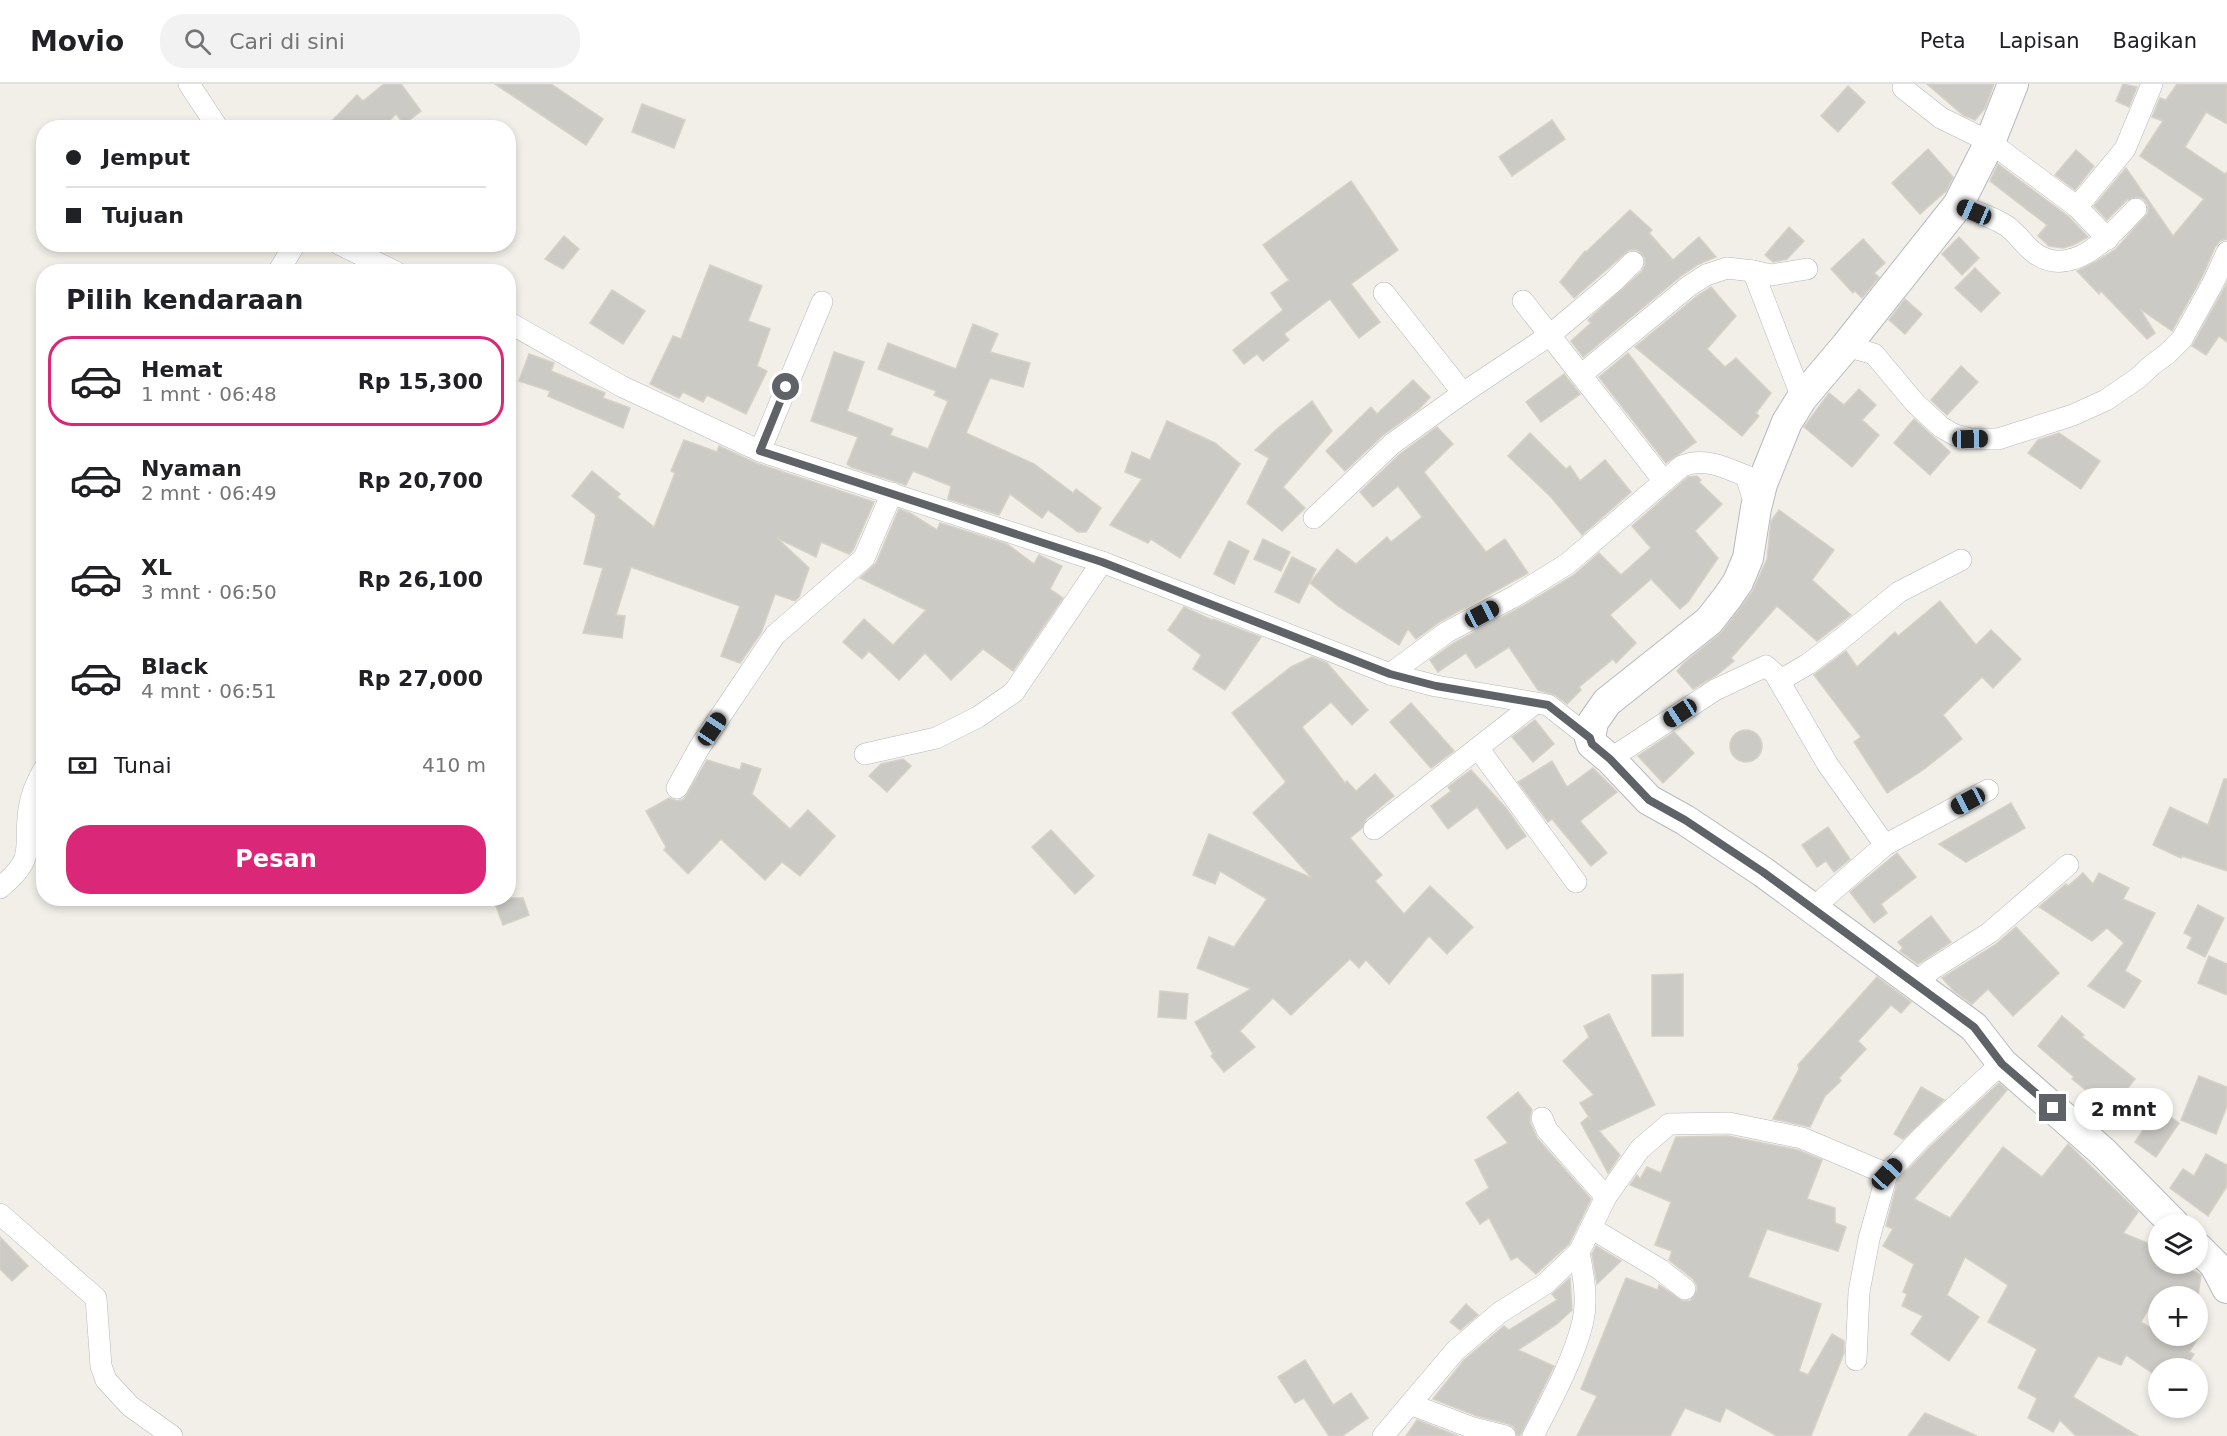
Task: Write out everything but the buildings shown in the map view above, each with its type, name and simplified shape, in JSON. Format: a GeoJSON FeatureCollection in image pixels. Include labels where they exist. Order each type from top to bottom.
{"type":"FeatureCollection","features":[{"type":"Feature","properties":{"kind":"street"},"geometry":{"type":"LineString","coordinates":[[189,84],[213,120]]}},
{"type":"Feature","properties":{"kind":"street"},"geometry":{"type":"LineString","coordinates":[[1600,748],[1593,722],[1607,702],[1709,621],[1738,582],[1748,558],[1756,508],[1773,455],[1787,422],[1802,398],[1958,205],[1990,142],[2013,84]]}},
{"type":"Feature","properties":{"kind":"street"},"geometry":{"type":"LineString","coordinates":[[2077,207],[2125,149],[2152,84]]}},
{"type":"Feature","properties":{"kind":"street"},"geometry":{"type":"LineString","coordinates":[[1903,88],[1941,117],[1990,142],[2077,207],[2108,239]]}},
{"type":"Feature","properties":{"kind":"street"},"geometry":{"type":"LineString","coordinates":[[1958,205],[2007,225],[2034,253],[2055,262],[2066,262],[2077,258],[2108,239],[2136,209]]}},
{"type":"Feature","properties":{"kind":"street"},"geometry":{"type":"LineString","coordinates":[[355,252],[380,264]]}},
{"type":"Feature","properties":{"kind":"street"},"geometry":{"type":"LineString","coordinates":[[1846,346],[1874,354],[1915,403],[1941,427],[1955,435],[1970,439],[1998,439],[2073,415],[2106,400],[2138,378],[2182,339],[2227,252]]}},
{"type":"Feature","properties":{"kind":"street"},"geometry":{"type":"LineString","coordinates":[[1314,518],[1392,444],[1463,393],[1550,336],[1633,262]]}},
{"type":"Feature","properties":{"kind":"street"},"geometry":{"type":"LineString","coordinates":[[1581,375],[1689,286],[1706,275],[1727,268],[1771,275],[1807,268]]}},
{"type":"Feature","properties":{"kind":"street"},"geometry":{"type":"LineString","coordinates":[[1753,271],[1802,398]]}},
{"type":"Feature","properties":{"kind":"street"},"geometry":{"type":"LineString","coordinates":[[1384,293],[1463,393]]}},
{"type":"Feature","properties":{"kind":"street"},"geometry":{"type":"LineString","coordinates":[[760,451],[822,302]]}},
{"type":"Feature","properties":{"kind":"street"},"geometry":{"type":"LineString","coordinates":[[1523,302],[1663,480]]}},
{"type":"Feature","properties":{"kind":"street"},"geometry":{"type":"LineString","coordinates":[[516,327],[621,386],[760,451],[1102,562],[1390,674],[1436,686],[1548,705],[1600,748],[1649,800],[1685,820],[1813,908],[1974,1027],[2002,1064],[2103,1152],[2164,1214]]}},
{"type":"Feature","properties":{"kind":"street"},"geometry":{"type":"LineString","coordinates":[[1390,674],[1447,632],[1517,595],[1568,564],[1682,466],[1691,462],[1703,462],[1724,466],[1746,476],[1756,508]]}},
{"type":"Feature","properties":{"kind":"street"},"geometry":{"type":"LineString","coordinates":[[677,788],[699,748],[775,635],[864,558],[892,493]]}},
{"type":"Feature","properties":{"kind":"street"},"geometry":{"type":"LineString","coordinates":[[1779,681],[1808,664],[1899,592],[1961,560]]}},
{"type":"Feature","properties":{"kind":"street"},"geometry":{"type":"LineString","coordinates":[[865,754],[936,738],[978,717],[1014,692],[1102,562]]}},
{"type":"Feature","properties":{"kind":"street"},"geometry":{"type":"LineString","coordinates":[[1600,748],[1766,666],[1771,669],[1779,681],[1828,765],[1885,845]]}},
{"type":"Feature","properties":{"kind":"street"},"geometry":{"type":"LineString","coordinates":[[1374,829],[1534,704]]}},
{"type":"Feature","properties":{"kind":"street"},"geometry":{"type":"LineString","coordinates":[[1478,748],[1576,882]]}},
{"type":"Feature","properties":{"kind":"street"},"geometry":{"type":"LineString","coordinates":[[0,888],[16,875],[23,862],[28,841],[28,808],[36,784]]}},
{"type":"Feature","properties":{"kind":"street"},"geometry":{"type":"LineString","coordinates":[[1813,908],[1885,845],[1988,790]]}},
{"type":"Feature","properties":{"kind":"street"},"geometry":{"type":"LineString","coordinates":[[1915,984],[1930,970],[1989,933],[2068,865]]}},
{"type":"Feature","properties":{"kind":"street"},"geometry":{"type":"LineString","coordinates":[[1856,1360],[1859,1292],[1869,1239],[1887,1174],[1922,1137],[2002,1064]]}},
{"type":"Feature","properties":{"kind":"street"},"geometry":{"type":"LineString","coordinates":[[1542,1118],[1547,1130],[1605,1197]]}},
{"type":"Feature","properties":{"kind":"street"},"geometry":{"type":"LineString","coordinates":[[1383,1436],[1455,1351],[1499,1313],[1545,1284],[1580,1252],[1605,1197],[1640,1149],[1669,1124],[1729,1123],[1802,1138],[1887,1174]]}},
{"type":"Feature","properties":{"kind":"street"},"geometry":{"type":"LineString","coordinates":[[0,1214],[96,1298],[101,1366],[106,1380],[129,1406],[172,1436]]}},
{"type":"Feature","properties":{"kind":"street"},"geometry":{"type":"LineString","coordinates":[[1591,1228],[1661,1270],[1685,1289]]}},
{"type":"Feature","properties":{"kind":"street"},"geometry":{"type":"LineString","coordinates":[[1533,1436],[1558,1386],[1583,1320],[1585,1291],[1580,1252]]}},
{"type":"Feature","properties":{"kind":"street"},"geometry":{"type":"LineString","coordinates":[[2208,1258],[2215,1265],[2227,1288]]}},
{"type":"Feature","properties":{"kind":"street"},"geometry":{"type":"LineString","coordinates":[[1410,1404],[1473,1428],[1505,1436]]}},
{"type":"Feature","properties":{"kind":"route"},"geometry":{"type":"LineString","coordinates":[[786,387],[760,451],[1102,562],[1390,674],[1436,686],[1548,705],[1590,738],[1592,744],[1610,759],[1649,800],[1685,820],[1763,872],[1974,1027],[2002,1064],[2053,1108]]}}]}
